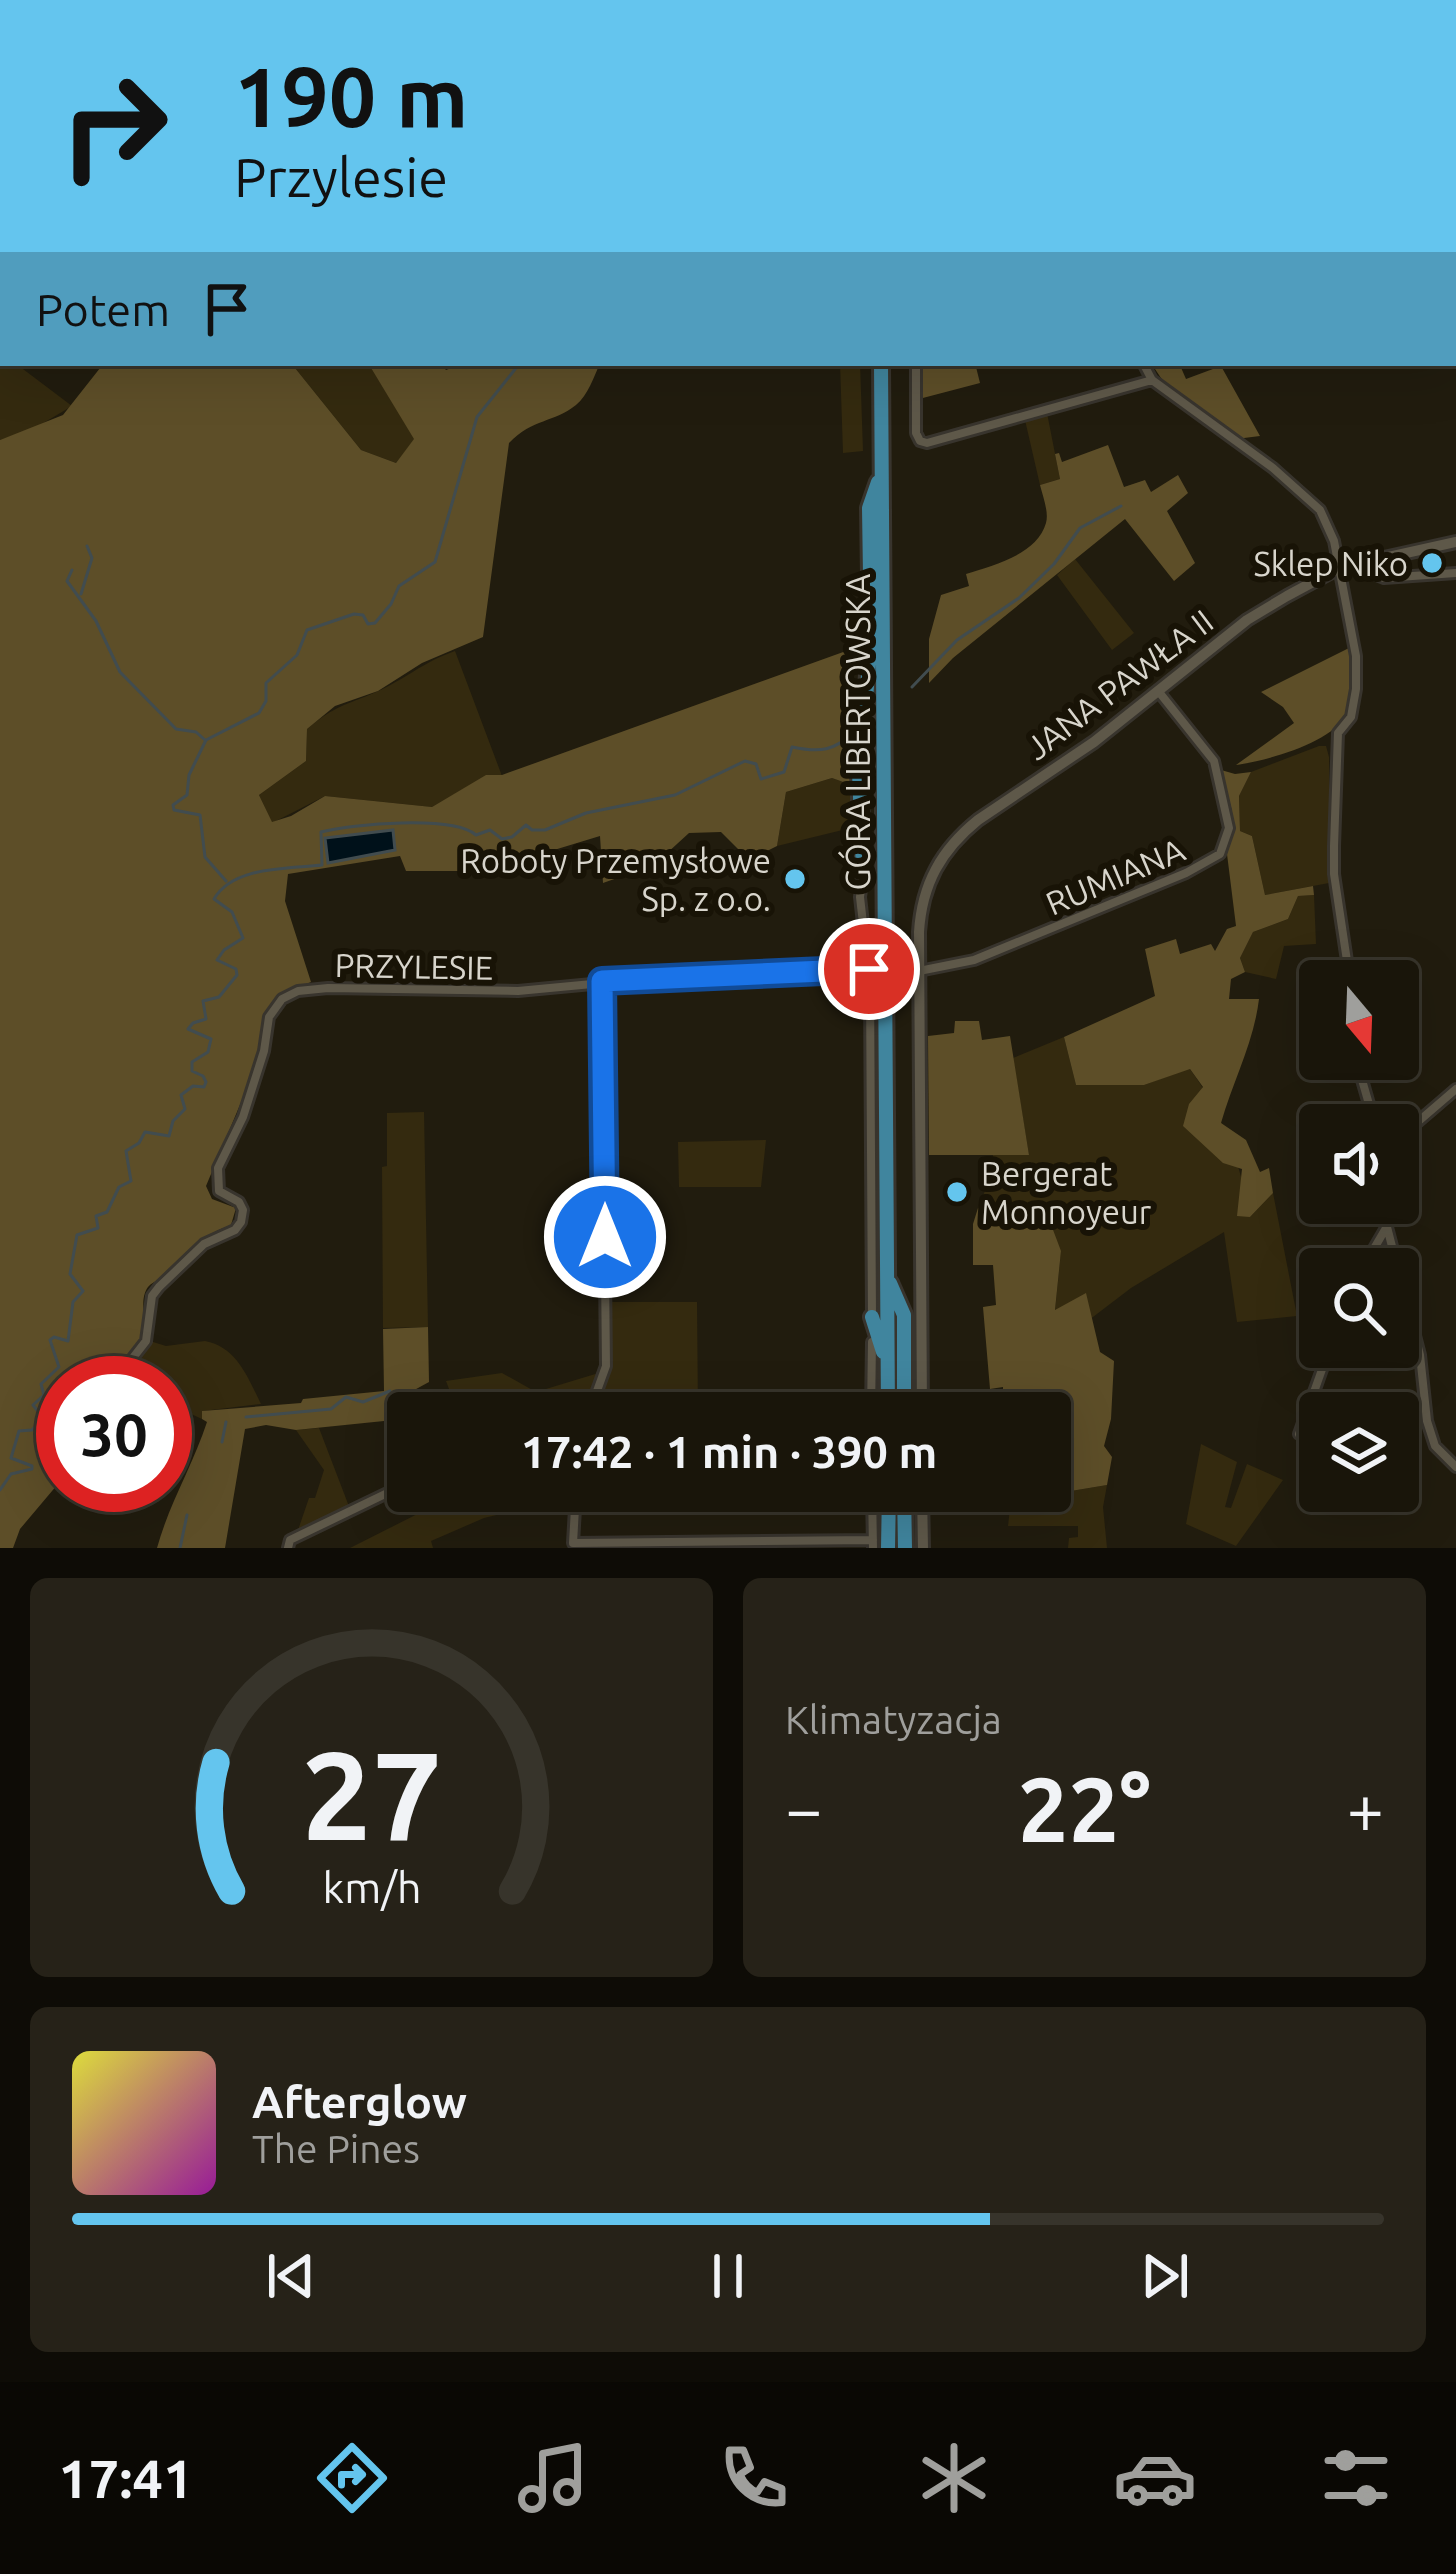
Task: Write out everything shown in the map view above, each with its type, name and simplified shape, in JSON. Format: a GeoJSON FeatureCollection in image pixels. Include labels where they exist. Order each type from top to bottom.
{"type":"FeatureCollection","features":[{"type":"Feature","properties":{"kind":"highway","name":"GÓRA LIBERTOWSKA"},"geometry":{"type":"LineString","coordinates":[[881,366],[889,1392]]}},
{"type":"Feature","properties":{"kind":"highway","name":"GÓRA LIBERTOWSKA"},"geometry":{"type":"LineString","coordinates":[[882,402],[891,366]]}},
{"type":"Feature","properties":{"kind":"highway"},"geometry":{"type":"LineString","coordinates":[[863,872],[859,772],[871,643],[869,508],[882,472]]}},
{"type":"Feature","properties":{"kind":"highway","name":"GÓRA LIBERTOWSKA"},"geometry":{"type":"LineString","coordinates":[[888,1278],[904,1315],[904,1392]]}},
{"type":"Feature","properties":{"kind":"highway"},"geometry":{"type":"LineString","coordinates":[[872,1317],[888,1369]]}},
{"type":"Feature","properties":{"kind":"highway"},"geometry":{"type":"LineString","coordinates":[[888,1548],[889,1512]]}},
{"type":"Feature","properties":{"kind":"highway"},"geometry":{"type":"LineString","coordinates":[[904,1512],[904,1548]]}},
{"type":"Feature","properties":{"kind":"street"},"geometry":{"type":"LineString","coordinates":[[916,366],[916,433],[927,443],[1151,380]]}},
{"type":"Feature","properties":{"kind":"street"},"geometry":{"type":"LineString","coordinates":[[1144,366],[1151,380],[1274,468],[1320,510],[1334,541],[1356,656],[1351,717],[1338,733],[1334,846],[1347,960]]}},
{"type":"Feature","properties":{"kind":"street","name":"JANA PAWŁA II"},"geometry":{"type":"LineString","coordinates":[[919,971],[923,899],[936,866],[955,838],[1159,692],[1247,620],[1339,568],[1456,542]]}},
{"type":"Feature","properties":{"kind":"street"},"geometry":{"type":"LineString","coordinates":[[1368,559],[1374,574],[1384,578],[1456,573]]}},
{"type":"Feature","properties":{"kind":"street","name":"RUMIANA"},"geometry":{"type":"LineString","coordinates":[[919,971],[974,960],[1186,873],[1220,854],[1228,828],[1214,761],[1159,692]]}},
{"type":"Feature","properties":{"kind":"street","name":"GÓRA LIBERTOWSKA"},"geometry":{"type":"LineString","coordinates":[[863,872],[860,897],[869,969],[872,1317]]}},
{"type":"Feature","properties":{"kind":"street","name":"PRZYLESIE"},"geometry":{"type":"LineString","coordinates":[[132,1356],[150,1330],[152,1296],[204,1244],[235,1230],[241,1222],[239,1202],[219,1191],[216,1181],[243,1117],[264,1051],[269,1017],[282,999],[298,991],[328,988],[518,991],[602,981],[869,969]]}},
{"type":"Feature","properties":{"kind":"street"},"geometry":{"type":"LineString","coordinates":[[919,971],[922,1392]]}},
{"type":"Feature","properties":{"kind":"street"},"geometry":{"type":"LineString","coordinates":[[597,1392],[606,1366],[602,981]]}},
{"type":"Feature","properties":{"kind":"street"},"geometry":{"type":"LineString","coordinates":[[1419,1124],[1456,1089]]}},
{"type":"Feature","properties":{"kind":"street"},"geometry":{"type":"LineString","coordinates":[[1387,1224],[1413,1322],[1426,1421],[1436,1447],[1456,1467]]}},
{"type":"Feature","properties":{"kind":"street"},"geometry":{"type":"LineString","coordinates":[[1372,1248],[1387,1227]]}},
{"type":"Feature","properties":{"kind":"street"},"geometry":{"type":"LineString","coordinates":[[872,1342],[872,1392]]}},
{"type":"Feature","properties":{"kind":"street"},"geometry":{"type":"LineString","coordinates":[[288,1548],[290,1540],[387,1493]]}},
{"type":"Feature","properties":{"kind":"street"},"geometry":{"type":"LineString","coordinates":[[574,1512],[572,1546],[873,1544],[872,1512]]}},
{"type":"Feature","properties":{"kind":"street"},"geometry":{"type":"LineString","coordinates":[[922,1512],[922,1548]]}},
{"type":"Feature","properties":{"kind":"shaded area"},"geometry":{"type":"Polygon","coordinates":[[[0,366],[19,366],[72,406],[35,428],[0,440],[0,366]]]}},
{"type":"Feature","properties":{"kind":"shaded area"},"geometry":{"type":"Polygon","coordinates":[[[102,366],[293,366],[361,450],[396,463],[414,439],[370,366],[443,366],[446,370],[456,366],[599,366],[576,405],[526,429],[509,443],[483,637],[422,663],[378,691],[335,706],[307,729],[306,761],[259,795],[272,822],[325,796],[432,807],[486,775],[502,775],[846,651],[847,730],[856,759],[857,787],[832,778],[786,792],[777,846],[749,860],[721,832],[689,833],[654,865],[603,883],[600,836],[485,871],[406,871],[400,856],[288,874],[285,901],[311,982],[271,1003],[247,1088],[206,1186],[212,1199],[236,1208],[231,1225],[201,1240],[173,1272],[148,1287],[143,1307],[153,1342],[142,1356],[36,1356],[36,1510],[20,1529],[13,1548],[0,1548],[0,440],[63,415],[102,366]]]}},
{"type":"Feature","properties":{"kind":"shaded area"},"geometry":{"type":"Polygon","coordinates":[[[293,366],[370,366],[415,439],[396,463],[361,450],[293,366]]]}},
{"type":"Feature","properties":{"kind":"shaded area"},"geometry":{"type":"Polygon","coordinates":[[[840,366],[860,366],[863,451],[843,453],[840,366]]]}},
{"type":"Feature","properties":{"kind":"shaded area"},"geometry":{"type":"Polygon","coordinates":[[[919,366],[976,366],[980,383],[919,399],[919,366]]]}},
{"type":"Feature","properties":{"kind":"shaded area"},"geometry":{"type":"Polygon","coordinates":[[[1153,366],[1180,366],[1186,379],[1221,366],[1260,436],[1236,439],[1167,387],[1153,366]]]}},
{"type":"Feature","properties":{"kind":"shaded area"},"geometry":{"type":"Polygon","coordinates":[[[1047,413],[1060,479],[1040,485],[1025,420],[1047,413]]]}},
{"type":"Feature","properties":{"kind":"shaded area"},"geometry":{"type":"Polygon","coordinates":[[[1108,445],[1124,487],[1145,480],[1151,492],[1178,475],[1188,493],[1167,511],[1195,563],[1174,581],[1125,519],[953,658],[929,683],[929,639],[941,595],[969,586],[966,574],[1013,557],[1034,543],[1047,514],[1040,485],[1060,479],[1055,454],[1059,453],[1062,462],[1108,445]]]}},
{"type":"Feature","properties":{"kind":"shaded area"},"geometry":{"type":"Polygon","coordinates":[[[1075,559],[1134,633],[1112,650],[1057,575],[1075,559]]]}},
{"type":"Feature","properties":{"kind":"shaded area"},"geometry":{"type":"Polygon","coordinates":[[[1349,648],[1350,698],[1339,724],[1297,749],[1236,765],[1294,723],[1283,707],[1261,692],[1349,648]]]}},
{"type":"Feature","properties":{"kind":"shaded area"},"geometry":{"type":"Polygon","coordinates":[[[455,651],[502,776],[486,776],[432,807],[325,796],[272,823],[259,795],[306,761],[307,729],[333,710],[455,651]]]}},
{"type":"Feature","properties":{"kind":"shaded area"},"geometry":{"type":"Polygon","coordinates":[[[1326,746],[1329,757],[1329,883],[1265,895],[1252,836],[1240,831],[1239,796],[1251,772],[1326,746]]]}},
{"type":"Feature","properties":{"kind":"shaded area"},"geometry":{"type":"Polygon","coordinates":[[[1221,770],[1251,772],[1239,796],[1240,831],[1252,836],[1265,895],[1313,886],[1314,895],[1298,896],[1288,919],[1253,932],[1240,958],[1245,972],[1231,979],[1229,999],[1259,999],[1221,1123],[1246,1140],[1260,1172],[1269,1168],[1273,1193],[1250,1217],[1237,1216],[1242,1169],[1223,1163],[1183,1126],[1189,1104],[1203,1087],[1190,1069],[1144,1085],[1076,1085],[1064,1037],[1155,996],[1145,949],[1176,939],[1180,954],[1211,944],[1215,951],[1227,929],[1236,926],[1227,854],[1232,811],[1221,770]]]}},
{"type":"Feature","properties":{"kind":"shaded area"},"geometry":{"type":"Polygon","coordinates":[[[832,778],[857,787],[859,826],[777,846],[786,792],[832,778]]]}},
{"type":"Feature","properties":{"kind":"shaded area"},"geometry":{"type":"Polygon","coordinates":[[[1314,895],[1316,944],[1284,946],[1276,979],[1245,972],[1240,958],[1253,932],[1288,919],[1298,896],[1314,895]]]}},
{"type":"Feature","properties":{"kind":"shaded area"},"geometry":{"type":"Polygon","coordinates":[[[955,1021],[979,1021],[982,1040],[1010,1036],[1029,1155],[929,1155],[928,1036],[954,1033],[955,1021]]]}},
{"type":"Feature","properties":{"kind":"shaded area"},"geometry":{"type":"Polygon","coordinates":[[[1064,1037],[1076,1085],[1144,1085],[1189,1068],[1228,1139],[1250,1217],[1273,1193],[1297,1316],[1237,1322],[1224,1232],[1131,1288],[1089,1320],[1055,1311],[1061,1251],[978,1208],[991,1176],[993,1154],[1029,1155],[1013,1058],[1064,1037]]]}},
{"type":"Feature","properties":{"kind":"shaded area"},"geometry":{"type":"Polygon","coordinates":[[[424,1112],[428,1327],[383,1328],[382,1167],[387,1166],[387,1113],[424,1112]]]}},
{"type":"Feature","properties":{"kind":"shaded area"},"geometry":{"type":"Polygon","coordinates":[[[766,1140],[761,1187],[679,1187],[678,1142],[766,1140]]]}},
{"type":"Feature","properties":{"kind":"shaded area"},"geometry":{"type":"Polygon","coordinates":[[[1044,1206],[1061,1251],[1055,1310],[1086,1293],[1100,1352],[1114,1361],[1111,1419],[1104,1446],[1112,1457],[1107,1485],[1071,1491],[1071,1392],[990,1389],[983,1307],[996,1305],[993,1265],[973,1265],[973,1224],[978,1208],[995,1218],[1044,1206]]]}},
{"type":"Feature","properties":{"kind":"shaded area"},"geometry":{"type":"Polygon","coordinates":[[[609,1302],[697,1302],[698,1392],[601,1392],[611,1369],[609,1302]]]}},
{"type":"Feature","properties":{"kind":"shaded area"},"geometry":{"type":"Polygon","coordinates":[[[428,1327],[429,1382],[411,1392],[387,1392],[384,1421],[296,1430],[266,1425],[245,1429],[225,1548],[157,1548],[170,1512],[192,1512],[192,1461],[207,1422],[202,1411],[384,1391],[383,1329],[428,1327]]]}},
{"type":"Feature","properties":{"kind":"shaded area"},"geometry":{"type":"Polygon","coordinates":[[[153,1342],[216,1344],[246,1374],[261,1404],[203,1411],[202,1419],[192,1414],[192,1356],[142,1356],[153,1342]]]}},
{"type":"Feature","properties":{"kind":"shaded area"},"geometry":{"type":"Polygon","coordinates":[[[602,1372],[594,1392],[536,1392],[602,1372]]]}},
{"type":"Feature","properties":{"kind":"shaded area"},"geometry":{"type":"Polygon","coordinates":[[[502,1373],[536,1392],[450,1392],[446,1381],[502,1373]]]}},
{"type":"Feature","properties":{"kind":"shaded area"},"geometry":{"type":"Polygon","coordinates":[[[319,1428],[350,1509],[297,1533],[324,1470],[296,1430],[319,1428]]]}},
{"type":"Feature","properties":{"kind":"shaded area"},"geometry":{"type":"Polygon","coordinates":[[[1201,1444],[1237,1462],[1225,1507],[1231,1508],[1247,1464],[1283,1480],[1236,1546],[1186,1524],[1201,1444]]]}},
{"type":"Feature","properties":{"kind":"shaded area"},"geometry":{"type":"Polygon","coordinates":[[[1107,1485],[1103,1507],[1107,1548],[1068,1548],[1069,1538],[1078,1537],[1078,1526],[1008,1526],[1010,1512],[1071,1512],[1071,1491],[1107,1485]]]}},
{"type":"Feature","properties":{"kind":"shaded area"},"geometry":{"type":"Polygon","coordinates":[[[421,1512],[509,1512],[431,1541],[433,1548],[350,1548],[421,1512]]]}},
{"type":"Feature","properties":{"kind":"water"},"geometry":{"type":"Polygon","coordinates":[[[393,830],[395,850],[328,863],[325,838],[393,830]]]}},
{"type":"Feature","properties":{"kind":"waterway"},"geometry":{"type":"LineString","coordinates":[[226,881],[205,857],[200,815],[174,810],[173,805],[187,795],[189,775],[206,740],[259,713],[266,701],[266,683],[297,655],[307,630],[354,614],[363,615],[368,624],[375,623],[399,586],[435,562],[477,417],[518,366]]}},
{"type":"Feature","properties":{"kind":"waterway"},"geometry":{"type":"LineString","coordinates":[[912,687],[957,640],[1019,598],[1054,564],[1080,528],[1121,506]]}},
{"type":"Feature","properties":{"kind":"waterway"},"geometry":{"type":"LineString","coordinates":[[81,594],[92,558],[87,546]]}},
{"type":"Feature","properties":{"kind":"waterway"},"geometry":{"type":"LineString","coordinates":[[72,570],[67,581],[96,621],[120,672],[176,729],[196,732],[205,740]]}},
{"type":"Feature","properties":{"kind":"waterway"},"geometry":{"type":"LineString","coordinates":[[0,1490],[11,1474],[32,1469],[11,1458],[19,1431],[32,1430],[43,1418],[33,1405],[44,1395],[41,1384],[59,1367],[50,1340],[68,1341],[73,1302],[83,1291],[70,1274],[77,1235],[98,1228],[96,1216],[107,1212],[119,1187],[131,1181],[126,1151],[145,1132],[169,1136],[173,1121],[185,1109],[181,1095],[206,1082],[192,1071],[192,1062],[208,1052],[211,1039],[188,1029],[206,1019],[203,1001],[219,997],[237,975],[236,969],[217,960],[243,938],[232,912],[214,899],[223,888],[262,871],[322,865],[321,832],[425,823],[476,835],[490,830],[502,839],[526,825],[545,830],[586,813],[675,795],[745,761],[756,764],[761,779],[784,772],[792,747],[826,749],[857,731]]}},
{"type":"Feature","properties":{"kind":"waterway"},"geometry":{"type":"LineString","coordinates":[[246,1417],[331,1409],[346,1397],[363,1402],[390,1391]]}},
{"type":"Feature","properties":{"kind":"waterway"},"geometry":{"type":"LineString","coordinates":[[222,1442],[226,1422]]}},
{"type":"Feature","properties":{"kind":"waterway"},"geometry":{"type":"LineString","coordinates":[[180,1548],[187,1515]]}},
{"type":"Feature","properties":{"kind":"place","name":"Sklep Niko"},"geometry":{"type":"Point","coordinates":[1432,563]}},
{"type":"Feature","properties":{"kind":"place","name":"Roboty Przemysłowe Sp. z o.o."},"geometry":{"type":"Point","coordinates":[795,879]}},
{"type":"Feature","properties":{"kind":"place","name":"Bergerat Monnoyeur"},"geometry":{"type":"Point","coordinates":[957,1192]}},
{"type":"Feature","properties":{"kind":"route"},"geometry":{"type":"LineString","coordinates":[[605,1237],[602,981],[869,969]]}}]}
